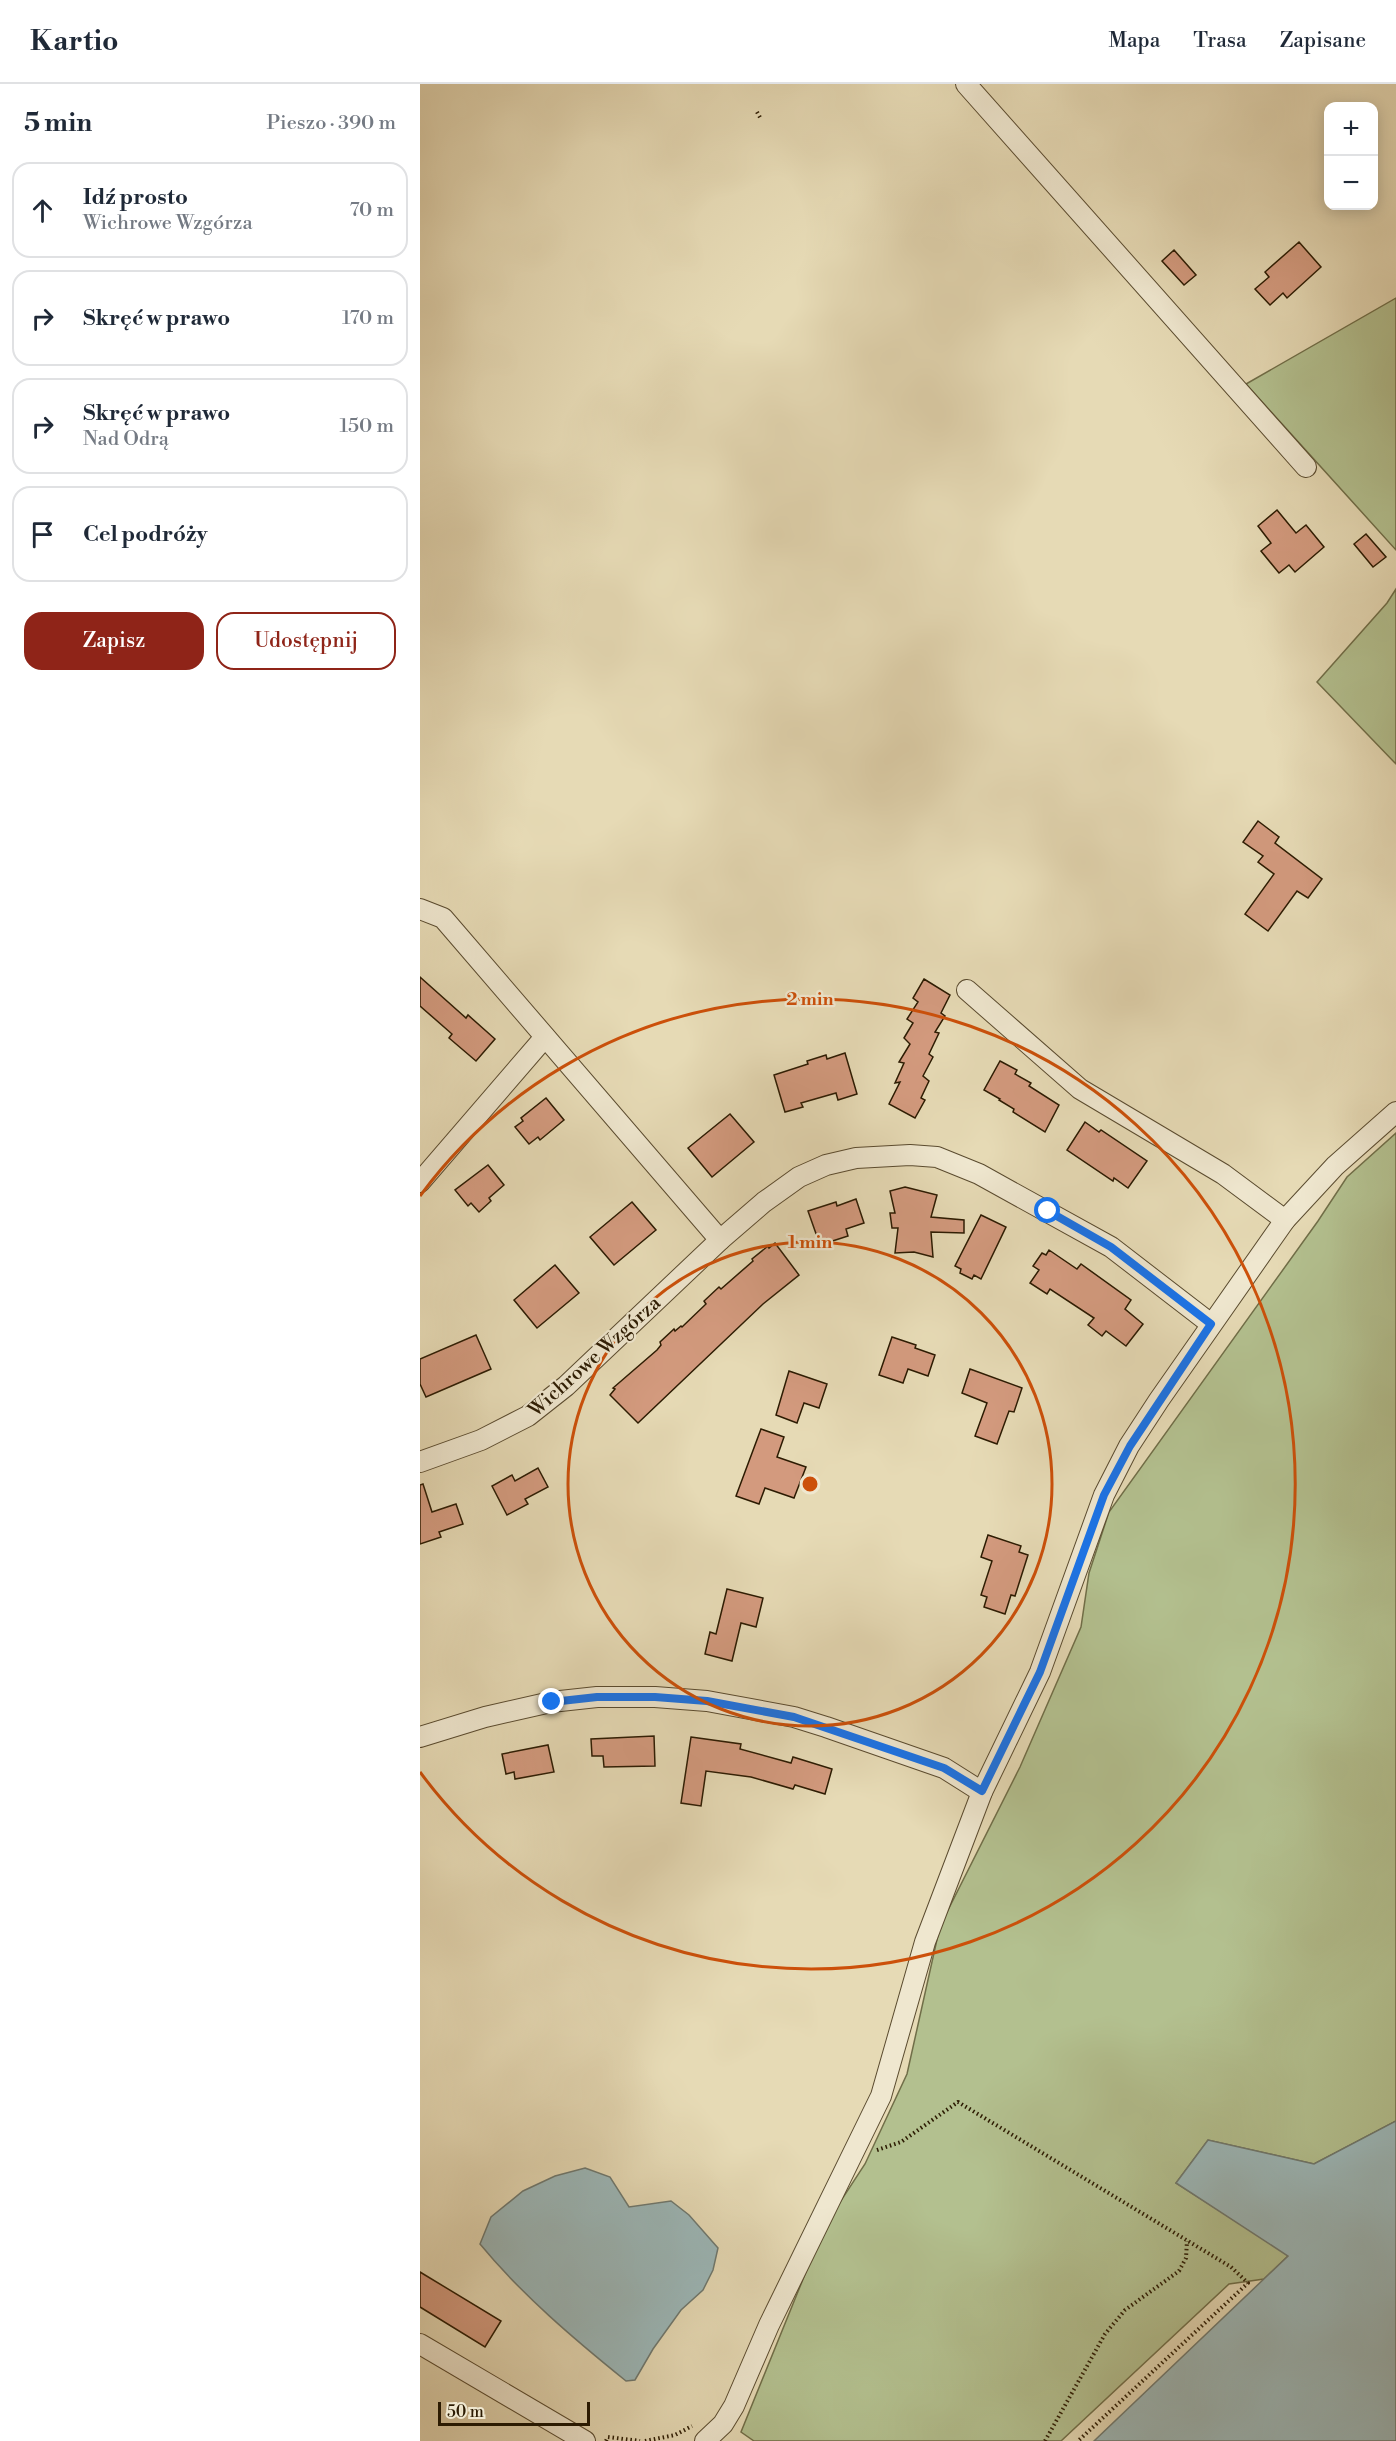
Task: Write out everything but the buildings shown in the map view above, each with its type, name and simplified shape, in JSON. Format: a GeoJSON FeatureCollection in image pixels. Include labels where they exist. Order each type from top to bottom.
{"type":"FeatureCollection","features":[{"type":"Feature","properties":{"kind":"street"},"geometry":{"type":"LineString","coordinates":[[966,84],[1306,467]]}},
{"type":"Feature","properties":{"kind":"street"},"geometry":{"type":"LineString","coordinates":[[420,909],[443,918],[720,1240]]}},
{"type":"Feature","properties":{"kind":"street"},"geometry":{"type":"LineString","coordinates":[[967,990],[1080,1089],[1223,1174],[1285,1220]]}},
{"type":"Feature","properties":{"kind":"street"},"geometry":{"type":"LineString","coordinates":[[420,1182],[545,1037]]}},
{"type":"Feature","properties":{"kind":"street"},"geometry":{"type":"LineString","coordinates":[[705,2441],[723,2424],[734,2406],[769,2325],[881,2096],[925,1942],[982,1791],[1040,1672],[1104,1495],[1130,1446],[1211,1324],[1285,1220],[1335,1166],[1396,1112]]}},
{"type":"Feature","properties":{"kind":"street","name":"Wichrowe Wzgórza"},"geometry":{"type":"LineString","coordinates":[[420,1462],[481,1440],[528,1416],[566,1386],[720,1240],[764,1202],[799,1177],[826,1165],[856,1158],[937,1157],[979,1174],[1111,1247],[1211,1324]]}},
{"type":"Feature","properties":{"kind":"street"},"geometry":{"type":"LineString","coordinates":[[420,1737],[484,1716],[552,1702],[597,1697],[655,1697],[707,1701],[794,1717],[826,1727],[944,1768],[982,1791]]}},
{"type":"Feature","properties":{"kind":"street"},"geometry":{"type":"LineString","coordinates":[[420,2344],[585,2441]]}},
{"type":"Feature","properties":{"kind":"path"},"geometry":{"type":"LineString","coordinates":[[757,112],[761,119]]}},
{"type":"Feature","properties":{"kind":"path"},"geometry":{"type":"LineString","coordinates":[[851,2159],[901,2142],[958,2103],[1231,2267],[1248,2283],[1078,2441]]}},
{"type":"Feature","properties":{"kind":"path"},"geometry":{"type":"LineString","coordinates":[[1045,2441],[1106,2334],[1125,2310],[1179,2271],[1186,2258],[1187,2241]]}},
{"type":"Feature","properties":{"kind":"path"},"geometry":{"type":"LineString","coordinates":[[606,2441],[608,2437],[640,2441]]}},
{"type":"Feature","properties":{"kind":"green space"},"geometry":{"type":"Polygon","coordinates":[[[1396,298],[1396,550],[1246,384],[1396,298]]]}},
{"type":"Feature","properties":{"kind":"green space"},"geometry":{"type":"Polygon","coordinates":[[[1396,589],[1396,764],[1317,682],[1387,603],[1396,589]]]}},
{"type":"Feature","properties":{"kind":"green space"},"geometry":{"type":"Polygon","coordinates":[[[1396,1133],[1396,2121],[1314,2164],[1208,2140],[1176,2183],[1289,2255],[1264,2279],[1229,2284],[1061,2441],[754,2441],[741,2432],[825,2225],[865,2164],[907,2074],[940,1926],[1020,1767],[1081,1627],[1089,1573],[1109,1512],[1318,1221],[1347,1177],[1396,1133]]]}},
{"type":"Feature","properties":{"kind":"water"},"geometry":{"type":"Polygon","coordinates":[[[1396,2121],[1396,2441],[1094,2441],[1288,2256],[1176,2183],[1208,2140],[1314,2164],[1396,2121]]]}},
{"type":"Feature","properties":{"kind":"water"},"geometry":{"type":"Polygon","coordinates":[[[585,2168],[610,2177],[629,2207],[671,2201],[689,2215],[718,2248],[713,2270],[703,2290],[681,2310],[653,2349],[635,2380],[626,2381],[568,2333],[513,2281],[480,2244],[491,2217],[523,2191],[555,2176],[585,2168]]]}},
{"type":"Feature","properties":{"kind":"route"},"geometry":{"type":"LineString","coordinates":[[552,1702],[597,1697],[655,1697],[707,1701],[794,1717],[944,1768],[966,1784],[982,1791],[1040,1672],[1104,1495],[1130,1446],[1211,1324],[1201,1314],[1111,1247],[1048,1211]]}}]}
